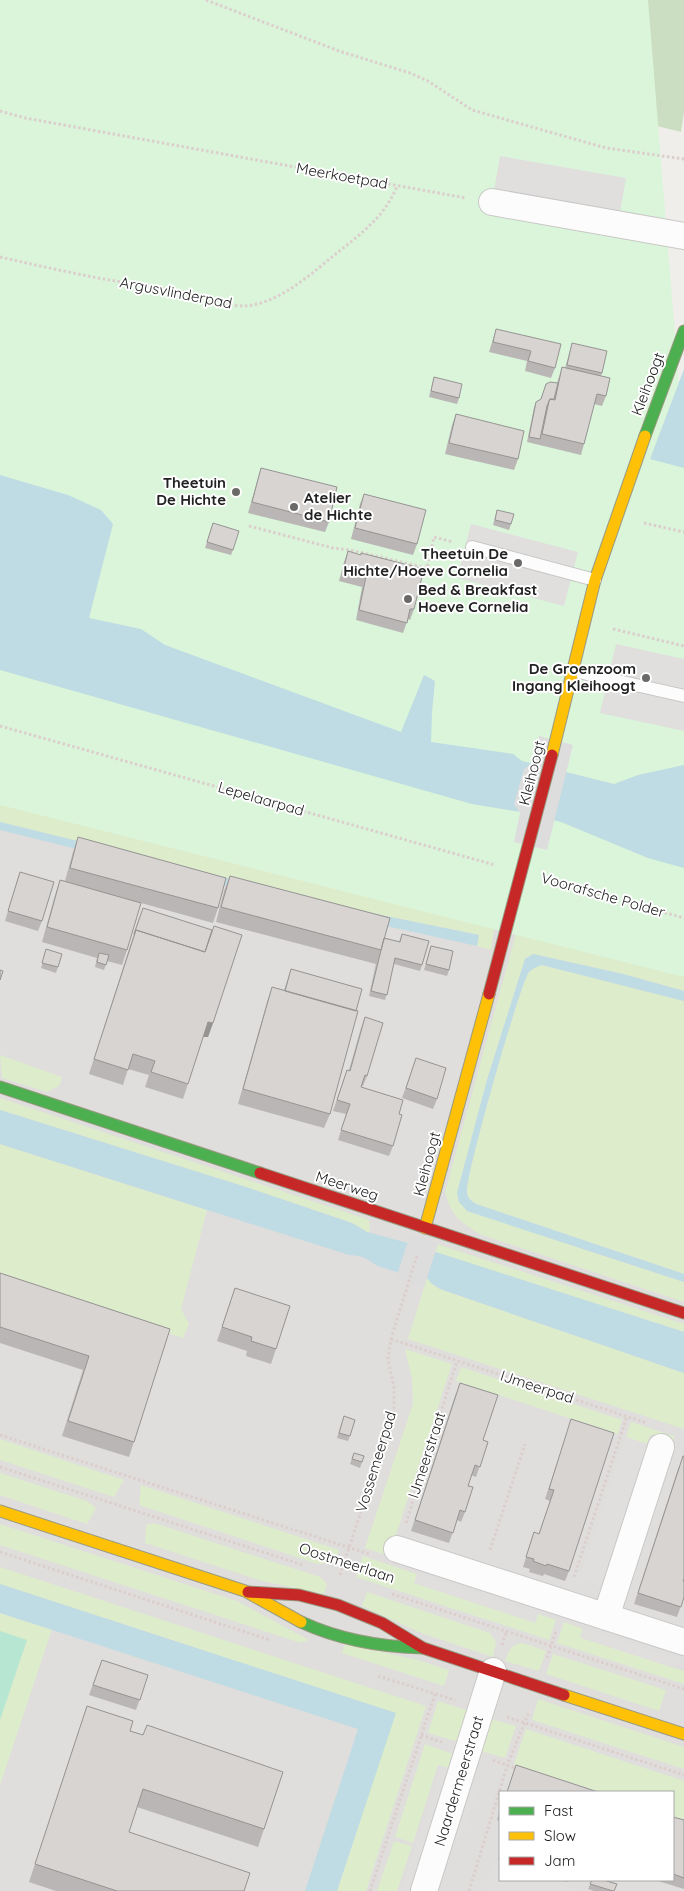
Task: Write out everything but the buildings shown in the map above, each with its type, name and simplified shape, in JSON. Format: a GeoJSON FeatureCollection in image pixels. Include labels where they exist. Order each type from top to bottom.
{"type":"FeatureCollection","features":[{"type":"Feature","properties":{"kind":"street"},"geometry":{"type":"LineString","coordinates":[[492,202],[684,236]]}},
{"type":"Feature","properties":{"kind":"street","name":"Kleihoogt"},"geometry":{"type":"LineString","coordinates":[[426,1228],[522,873],[574,671],[595,580],[684,331]]}},
{"type":"Feature","properties":{"kind":"street","name":"Meerweg"},"geometry":{"type":"LineString","coordinates":[[0,1087],[684,1312]]}},
{"type":"Feature","properties":{"kind":"street"},"geometry":{"type":"LineString","coordinates":[[606,1617],[657,1436]]}},
{"type":"Feature","properties":{"kind":"street"},"geometry":{"type":"LineString","coordinates":[[0,1511],[248,1592],[295,1619],[321,1630],[361,1642],[395,1648],[423,1648]]}},
{"type":"Feature","properties":{"kind":"street"},"geometry":{"type":"LineString","coordinates":[[397,1549],[684,1642]]}},
{"type":"Feature","properties":{"kind":"street"},"geometry":{"type":"LineString","coordinates":[[248,1592],[305,1596],[331,1603],[369,1616],[399,1632],[423,1648],[684,1734]]}},
{"type":"Feature","properties":{"kind":"street","name":"Naardermeerstraat"},"geometry":{"type":"LineString","coordinates":[[424,1891],[493,1671]]}},
{"type":"Feature","properties":{"kind":"lane"},"geometry":{"type":"LineString","coordinates":[[472,547],[595,580]]}},
{"type":"Feature","properties":{"kind":"lane"},"geometry":{"type":"LineString","coordinates":[[574,671],[684,696]]}},
{"type":"Feature","properties":{"kind":"path"},"geometry":{"type":"LineString","coordinates":[[206,0],[339,51],[419,77],[472,110],[606,148],[684,159]]}},
{"type":"Feature","properties":{"kind":"path","name":"Meerkoetpad"},"geometry":{"type":"LineString","coordinates":[[0,111],[25,118],[492,202]]}},
{"type":"Feature","properties":{"kind":"path","name":"Argusvlinderpad"},"geometry":{"type":"LineString","coordinates":[[0,257],[93,278],[185,292],[236,306],[256,304],[273,298],[300,282],[357,237],[379,217],[393,196],[397,186]]}},
{"type":"Feature","properties":{"kind":"path"},"geometry":{"type":"LineString","coordinates":[[617,516],[684,532]]}},
{"type":"Feature","properties":{"kind":"path"},"geometry":{"type":"LineString","coordinates":[[249,526],[332,548],[350,550],[427,568],[434,537],[472,547]]}},
{"type":"Feature","properties":{"kind":"path"},"geometry":{"type":"LineString","coordinates":[[585,622],[684,646]]}},
{"type":"Feature","properties":{"kind":"path","name":"Lepelaarpad"},"geometry":{"type":"LineString","coordinates":[[0,726],[522,873]]}},
{"type":"Feature","properties":{"kind":"path","name":"Voorafsche Polder"},"geometry":{"type":"LineString","coordinates":[[522,873],[684,918]]}},
{"type":"Feature","properties":{"kind":"path","name":"Vossemeerpad"},"geometry":{"type":"LineString","coordinates":[[340,1577],[348,1547],[394,1411],[394,1388],[388,1359],[391,1339],[420,1248]]}},
{"type":"Feature","properties":{"kind":"path","name":"IJmeerpad"},"geometry":{"type":"LineString","coordinates":[[391,1339],[626,1416],[657,1436]]}},
{"type":"Feature","properties":{"kind":"path","name":"IJmeerstraat"},"geometry":{"type":"LineString","coordinates":[[397,1549],[457,1361]]}},
{"type":"Feature","properties":{"kind":"path"},"geometry":{"type":"LineString","coordinates":[[499,1791],[507,1766],[525,1724],[626,1416]]}},
{"type":"Feature","properties":{"kind":"path","name":"Oostmeerlaan"},"geometry":{"type":"LineString","coordinates":[[0,1435],[348,1547]]}},
{"type":"Feature","properties":{"kind":"path"},"geometry":{"type":"LineString","coordinates":[[482,1577],[525,1444]]}},
{"type":"Feature","properties":{"kind":"path","name":"Oostmeerlaan"},"geometry":{"type":"LineString","coordinates":[[0,1467],[312,1568]]}},
{"type":"Feature","properties":{"kind":"path"},"geometry":{"type":"LineString","coordinates":[[348,1547],[394,1562],[397,1549]]}},
{"type":"Feature","properties":{"kind":"path"},"geometry":{"type":"LineString","coordinates":[[0,1552],[276,1642]]}},
{"type":"Feature","properties":{"kind":"path","name":"Oostmeerlaan"},"geometry":{"type":"LineString","coordinates":[[330,1574],[340,1577]]}},
{"type":"Feature","properties":{"kind":"path","name":"Oostmeerlaan"},"geometry":{"type":"LineString","coordinates":[[386,1592],[684,1689]]}},
{"type":"Feature","properties":{"kind":"path"},"geometry":{"type":"LineString","coordinates":[[370,1891],[435,1694],[684,1775]]}},
{"type":"Feature","properties":{"kind":"path"},"geometry":{"type":"LineString","coordinates":[[421,1735],[526,1772]]}},
{"type":"Feature","properties":{"kind":"path"},"geometry":{"type":"LineString","coordinates":[[468,1891],[499,1792]]}},
{"type":"Feature","properties":{"kind":"shaded area"},"geometry":{"type":"Polygon","coordinates":[[[500,156],[626,178],[618,224],[492,202],[500,156]]]}},
{"type":"Feature","properties":{"kind":"shaded area","name":"Theetuin De Hichte/Hoeve Cornelia"},"geometry":{"type":"Polygon","coordinates":[[[471,524],[578,552],[564,606],[457,578],[471,524]]]}},
{"type":"Feature","properties":{"kind":"shaded area","name":"De Groenzoom Ingang Kleihoogt"},"geometry":{"type":"Polygon","coordinates":[[[616,644],[684,659],[684,731],[600,713],[616,644]]]}},
{"type":"Feature","properties":{"kind":"shaded area"},"geometry":{"type":"Polygon","coordinates":[[[0,805],[684,977],[684,1891],[0,1891],[0,805]]]}},
{"type":"Feature","properties":{"kind":"shaded area"},"geometry":{"type":"Polygon","coordinates":[[[626,1437],[647,1444],[601,1585],[580,1578],[626,1437]]]}},
{"type":"Feature","properties":{"kind":"shaded area"},"geometry":{"type":"Polygon","coordinates":[[[417,1574],[538,1614],[535,1623],[414,1583],[417,1574]]]}},
{"type":"Feature","properties":{"kind":"shaded area"},"geometry":{"type":"Polygon","coordinates":[[[583,1629],[676,1659],[673,1668],[580,1637],[583,1629]]]}},
{"type":"Feature","properties":{"kind":"shaded area"},"geometry":{"type":"Polygon","coordinates":[[[441,1767],[448,1770],[440,1795],[409,1891],[401,1891],[441,1767]]]}},
{"type":"Feature","properties":{"kind":"shaded area"},"geometry":{"type":"Polygon","coordinates":[[[473,1779],[481,1781],[457,1851],[448,1848],[473,1779]]]}},
{"type":"Feature","properties":{"kind":"shaded area"},"geometry":{"type":"Polygon","coordinates":[[[493,1863],[499,1865],[499,1881],[548,1881],[579,1891],[484,1891],[493,1863]]]}},
{"type":"Feature","properties":{"kind":"green space"},"geometry":{"type":"Polygon","coordinates":[[[0,0],[648,0],[684,446],[684,977],[0,805],[0,0]]]}},
{"type":"Feature","properties":{"kind":"green space"},"geometry":{"type":"Polygon","coordinates":[[[383,0],[684,0],[684,112],[681,132],[645,123],[383,0]]]}},
{"type":"Feature","properties":{"kind":"green space"},"geometry":{"type":"Polygon","coordinates":[[[0,733],[502,876],[491,950],[477,946],[479,935],[361,911],[0,822],[0,733]]]}},
{"type":"Feature","properties":{"kind":"green space"},"geometry":{"type":"Polygon","coordinates":[[[528,890],[684,926],[684,991],[623,974],[533,954],[525,959],[487,1080],[457,1193],[459,1202],[467,1211],[684,1282],[684,1302],[479,1234],[457,1217],[450,1207],[445,1192],[528,890]]]}},
{"type":"Feature","properties":{"kind":"green space"},"geometry":{"type":"Polygon","coordinates":[[[542,965],[684,1001],[684,1274],[476,1204],[468,1196],[469,1179],[475,1153],[515,1009],[529,972],[542,965]]]}},
{"type":"Feature","properties":{"kind":"green space"},"geometry":{"type":"Polygon","coordinates":[[[0,1055],[62,1077],[59,1086],[47,1092],[2,1078],[0,1055]]]}},
{"type":"Feature","properties":{"kind":"green space"},"geometry":{"type":"Polygon","coordinates":[[[0,1098],[369,1220],[369,1232],[352,1223],[249,1188],[0,1110],[0,1098]]]}},
{"type":"Feature","properties":{"kind":"green space"},"geometry":{"type":"Polygon","coordinates":[[[0,1144],[207,1210],[181,1309],[189,1324],[183,1338],[0,1279],[0,1144]]]}},
{"type":"Feature","properties":{"kind":"green space"},"geometry":{"type":"Polygon","coordinates":[[[437,1244],[684,1324],[684,1332],[434,1252],[437,1244]]]}},
{"type":"Feature","properties":{"kind":"green space"},"geometry":{"type":"Polygon","coordinates":[[[427,1278],[440,1289],[684,1373],[684,1429],[408,1339],[427,1278]]]}},
{"type":"Feature","properties":{"kind":"green space"},"geometry":{"type":"Polygon","coordinates":[[[405,1349],[452,1364],[389,1556],[365,1548],[413,1404],[412,1379],[405,1349]]]}},
{"type":"Feature","properties":{"kind":"green space"},"geometry":{"type":"Polygon","coordinates":[[[461,1367],[622,1420],[618,1434],[456,1381],[461,1367]]]}},
{"type":"Feature","properties":{"kind":"green space"},"geometry":{"type":"Polygon","coordinates":[[[631,1422],[674,1436],[673,1442],[650,1435],[647,1444],[626,1437],[631,1422]]]}},
{"type":"Feature","properties":{"kind":"green space"},"geometry":{"type":"Polygon","coordinates":[[[0,1439],[124,1480],[114,1497],[0,1460],[0,1439]]]}},
{"type":"Feature","properties":{"kind":"green space"},"geometry":{"type":"Polygon","coordinates":[[[0,1473],[87,1501],[96,1508],[87,1524],[0,1495],[0,1473]]]}},
{"type":"Feature","properties":{"kind":"green space"},"geometry":{"type":"Polygon","coordinates":[[[141,1485],[339,1550],[335,1563],[318,1564],[139,1505],[141,1485]]]}},
{"type":"Feature","properties":{"kind":"green space"},"geometry":{"type":"Polygon","coordinates":[[[154,1523],[320,1577],[327,1584],[324,1594],[262,1581],[145,1543],[146,1525],[154,1523]]]}},
{"type":"Feature","properties":{"kind":"green space"},"geometry":{"type":"Polygon","coordinates":[[[0,1524],[237,1601],[309,1640],[301,1643],[0,1545],[0,1524]]]}},
{"type":"Feature","properties":{"kind":"green space"},"geometry":{"type":"Polygon","coordinates":[[[363,1556],[417,1574],[414,1583],[535,1622],[538,1614],[556,1620],[549,1640],[356,1577],[363,1556]]]}},
{"type":"Feature","properties":{"kind":"green space"},"geometry":{"type":"Polygon","coordinates":[[[0,1567],[426,1706],[366,1891],[337,1891],[395,1713],[0,1584],[0,1567]]]}},
{"type":"Feature","properties":{"kind":"green space"},"geometry":{"type":"Polygon","coordinates":[[[367,1592],[490,1633],[496,1642],[493,1657],[421,1633],[362,1606],[367,1592]]]}},
{"type":"Feature","properties":{"kind":"green space"},"geometry":{"type":"Polygon","coordinates":[[[0,1613],[52,1629],[0,1785],[0,1613]]]}},
{"type":"Feature","properties":{"kind":"green space"},"geometry":{"type":"Polygon","coordinates":[[[564,1622],[583,1629],[581,1638],[684,1671],[684,1684],[557,1643],[564,1622]]]}},
{"type":"Feature","properties":{"kind":"green space"},"geometry":{"type":"Polygon","coordinates":[[[0,1631],[27,1640],[0,1720],[0,1631]]]}},
{"type":"Feature","properties":{"kind":"green space"},"geometry":{"type":"Polygon","coordinates":[[[523,1643],[546,1651],[539,1671],[505,1661],[513,1646],[523,1643]]]}},
{"type":"Feature","properties":{"kind":"green space"},"geometry":{"type":"Polygon","coordinates":[[[345,1644],[418,1660],[449,1670],[444,1686],[342,1653],[345,1644]]]}},
{"type":"Feature","properties":{"kind":"green space"},"geometry":{"type":"Polygon","coordinates":[[[553,1654],[666,1690],[659,1711],[546,1674],[553,1654]]]}},
{"type":"Feature","properties":{"kind":"green space"},"geometry":{"type":"Polygon","coordinates":[[[538,1699],[684,1747],[684,1769],[532,1720],[538,1699]]]}},
{"type":"Feature","properties":{"kind":"green space"},"geometry":{"type":"Polygon","coordinates":[[[438,1701],[469,1711],[458,1742],[428,1733],[438,1701]]]}},
{"type":"Feature","properties":{"kind":"green space"},"geometry":{"type":"Polygon","coordinates":[[[491,1719],[516,1726],[505,1758],[481,1751],[491,1719]]]}},
{"type":"Feature","properties":{"kind":"green space"},"geometry":{"type":"Polygon","coordinates":[[[526,1729],[684,1781],[684,1820],[674,1816],[674,1791],[597,1791],[514,1764],[526,1729]]]}},
{"type":"Feature","properties":{"kind":"green space"},"geometry":{"type":"Polygon","coordinates":[[[425,1744],[453,1754],[449,1768],[438,1765],[413,1843],[395,1837],[425,1744]]]}},
{"type":"Feature","properties":{"kind":"green space"},"geometry":{"type":"Polygon","coordinates":[[[394,1841],[412,1846],[397,1891],[377,1891],[394,1841]]]}},
{"type":"Feature","properties":{"kind":"water"},"geometry":{"type":"Polygon","coordinates":[[[684,369],[684,468],[650,459],[684,369]]]}},
{"type":"Feature","properties":{"kind":"water"},"geometry":{"type":"Polygon","coordinates":[[[0,475],[68,495],[101,510],[113,524],[89,618],[141,629],[165,645],[401,732],[424,675],[435,681],[431,742],[513,754],[522,761],[614,784],[638,775],[684,765],[684,868],[648,858],[561,822],[521,812],[472,804],[0,670],[0,475]]]}},
{"type":"Feature","properties":{"kind":"water"},"geometry":{"type":"Polygon","coordinates":[[[0,822],[361,911],[479,935],[477,946],[391,927],[0,830],[0,822]]]}},
{"type":"Feature","properties":{"kind":"water"},"geometry":{"type":"Polygon","coordinates":[[[533,954],[623,974],[684,991],[684,1001],[542,965],[529,972],[515,1009],[483,1119],[469,1179],[468,1196],[476,1204],[684,1274],[684,1282],[467,1211],[459,1202],[457,1193],[487,1080],[525,959],[533,954]]]}},
{"type":"Feature","properties":{"kind":"water"},"geometry":{"type":"Polygon","coordinates":[[[0,1110],[249,1188],[352,1223],[367,1232],[408,1243],[684,1332],[684,1373],[440,1289],[427,1278],[387,1269],[360,1256],[349,1255],[0,1144],[0,1110]]]}},
{"type":"Feature","properties":{"kind":"water"},"geometry":{"type":"Polygon","coordinates":[[[0,1584],[396,1713],[337,1891],[305,1891],[358,1729],[0,1613],[0,1584]]]}},
{"type":"Feature","properties":{"kind":"pier"},"geometry":{"type":"Polygon","coordinates":[[[539,736],[573,745],[547,850],[514,842],[520,813],[514,804],[524,769],[533,763],[539,736]]]}},
{"type":"Feature","properties":{"kind":"pier"},"geometry":{"type":"Polygon","coordinates":[[[410,1235],[438,1244],[424,1287],[396,1278],[410,1235]]]}},
{"type":"Feature","properties":{"kind":"traffic: fast"},"geometry":{"type":"LineString","coordinates":[[645,436],[684,331]]}},
{"type":"Feature","properties":{"kind":"traffic: fast"},"geometry":{"type":"LineString","coordinates":[[0,1087],[260,1173]]}},
{"type":"Feature","properties":{"kind":"traffic: fast"},"geometry":{"type":"LineString","coordinates":[[301,1622],[346,1638],[392,1646],[423,1648]]}},
{"type":"Feature","properties":{"kind":"traffic: slow"},"geometry":{"type":"LineString","coordinates":[[552,755],[595,580],[645,436]]}},
{"type":"Feature","properties":{"kind":"traffic: slow"},"geometry":{"type":"LineString","coordinates":[[425,1228],[489,994]]}},
{"type":"Feature","properties":{"kind":"traffic: slow"},"geometry":{"type":"LineString","coordinates":[[0,1511],[245,1591],[301,1622]]}},
{"type":"Feature","properties":{"kind":"traffic: slow"},"geometry":{"type":"LineString","coordinates":[[564,1695],[684,1734]]}},
{"type":"Feature","properties":{"kind":"traffic: jam"},"geometry":{"type":"LineString","coordinates":[[489,994],[552,755]]}},
{"type":"Feature","properties":{"kind":"traffic: jam"},"geometry":{"type":"LineString","coordinates":[[260,1173],[684,1313]]}},
{"type":"Feature","properties":{"kind":"traffic: jam"},"geometry":{"type":"LineString","coordinates":[[248,1592],[299,1595],[338,1605],[382,1623],[423,1648],[564,1695]]}},
{"type":"Feature","properties":{"kind":"place","name":"Theetuin De Hichte"},"geometry":{"type":"Point","coordinates":[236,492]}},
{"type":"Feature","properties":{"kind":"place","name":"Atelier de Hichte"},"geometry":{"type":"Point","coordinates":[294,507]}},
{"type":"Feature","properties":{"kind":"place","name":"Theetuin De Hichte/Hoeve Cornelia"},"geometry":{"type":"Point","coordinates":[518,563]}},
{"type":"Feature","properties":{"kind":"place","name":"Bed & Breakfast Hoeve Cornelia"},"geometry":{"type":"Point","coordinates":[408,599]}},
{"type":"Feature","properties":{"kind":"place","name":"De Groenzoom Ingang Kleihoogt"},"geometry":{"type":"Point","coordinates":[646,678]}}]}
